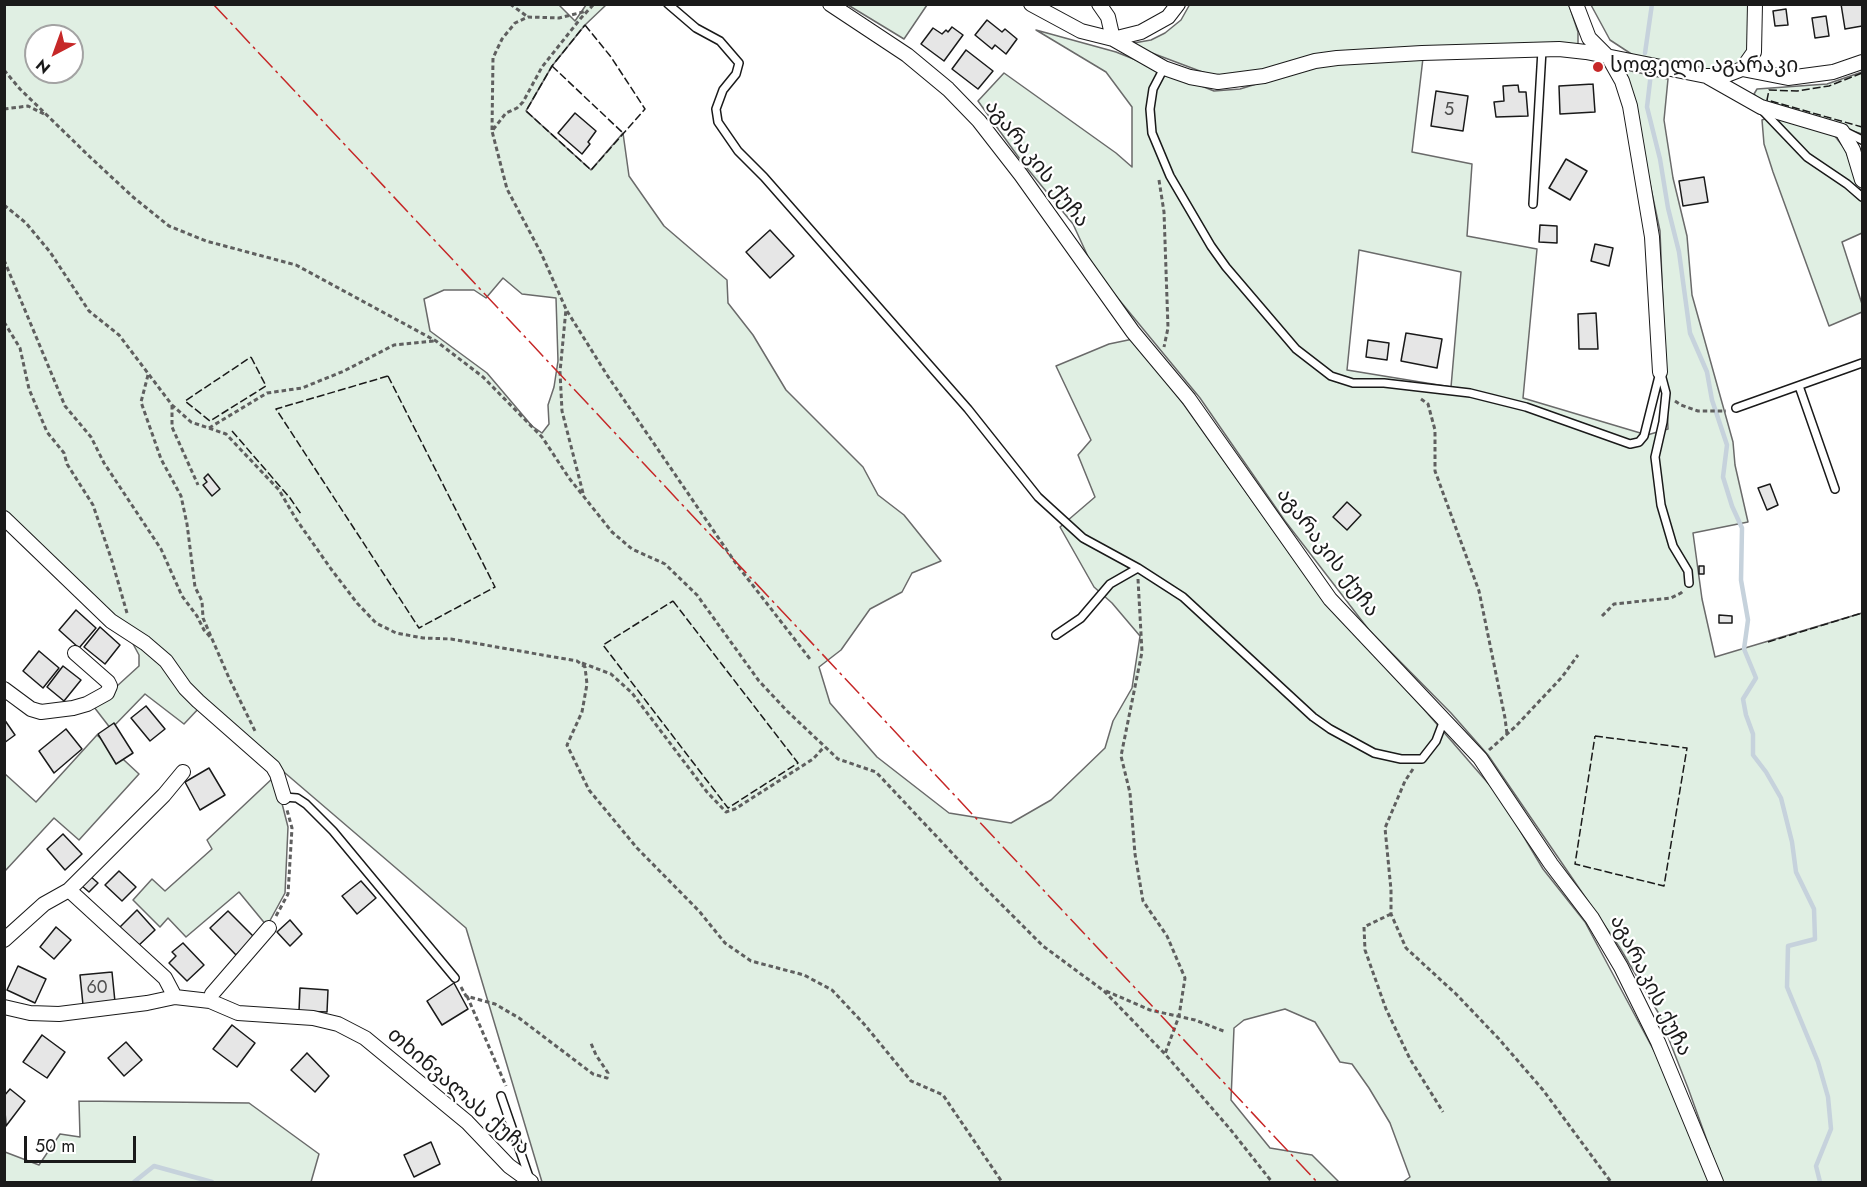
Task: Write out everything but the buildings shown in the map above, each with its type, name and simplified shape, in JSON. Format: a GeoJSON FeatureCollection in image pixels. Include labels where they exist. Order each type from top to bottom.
{"type":"FeatureCollection","features":[{"type":"Feature","properties":{"kind":"street","name":"აგარაკის ქუჩა"},"geometry":{"type":"LineString","coordinates":[[830,4],[907,55],[948,88],[979,122],[1022,175],[1133,332],[1189,399],[1330,599],[1480,758],[1551,864],[1592,918],[1622,967],[1658,1042],[1716,1182]]}},
{"type":"Feature","properties":{"kind":"street"},"geometry":{"type":"LineString","coordinates":[[1031,4],[1081,31],[1113,39],[1164,68],[1218,82],[1264,76],[1326,59],[1422,53],[1542,50],[1586,52],[1706,76],[1724,76],[1742,69],[1788,78],[1833,72],[1863,63]]}},
{"type":"Feature","properties":{"kind":"street"},"geometry":{"type":"LineString","coordinates":[[1099,4],[1108,17],[1113,39]]}},
{"type":"Feature","properties":{"kind":"street"},"geometry":{"type":"LineString","coordinates":[[1113,39],[1141,33],[1168,17],[1178,4]]}},
{"type":"Feature","properties":{"kind":"street"},"geometry":{"type":"LineString","coordinates":[[1576,4],[1589,38],[1609,58],[1622,81],[1630,106],[1652,237],[1660,372]]}},
{"type":"Feature","properties":{"kind":"street"},"geometry":{"type":"LineString","coordinates":[[1742,69],[1754,52],[1755,4]]}},
{"type":"Feature","properties":{"kind":"street"},"geometry":{"type":"LineString","coordinates":[[1706,76],[1756,104],[1842,131],[1853,150],[1863,180]]}},
{"type":"Feature","properties":{"kind":"street"},"geometry":{"type":"LineString","coordinates":[[4,518],[111,621],[166,661],[184,688],[273,767],[284,797]]}},
{"type":"Feature","properties":{"kind":"street"},"geometry":{"type":"LineString","coordinates":[[4,689],[31,710],[41,712],[87,704],[107,693],[110,686],[108,682],[75,653]]}},
{"type":"Feature","properties":{"kind":"street"},"geometry":{"type":"LineString","coordinates":[[4,940],[44,904],[69,890],[164,795],[183,772]]}},
{"type":"Feature","properties":{"kind":"street"},"geometry":{"type":"LineString","coordinates":[[69,890],[165,978],[175,997]]}},
{"type":"Feature","properties":{"kind":"street"},"geometry":{"type":"LineString","coordinates":[[210,1001],[212,994],[269,928]]}},
{"type":"Feature","properties":{"kind":"street","name":"თხინვალას ქუჩა"},"geometry":{"type":"LineString","coordinates":[[4,1007],[59,1014],[147,1003],[175,997],[210,1001],[238,1013],[313,1018],[338,1024],[365,1038],[467,1122],[509,1166],[531,1182]]}},
{"type":"Feature","properties":{"kind":"lane"},"geometry":{"type":"LineString","coordinates":[[668,4],[696,28],[720,41],[739,63],[736,74],[723,90],[716,109],[718,123],[738,151],[764,177],[968,409],[1038,497],[1083,538],[1138,568],[1183,597],[1313,717],[1330,729],[1374,753],[1401,759],[1422,759],[1436,741],[1444,720]]}},
{"type":"Feature","properties":{"kind":"lane"},"geometry":{"type":"LineString","coordinates":[[1533,204],[1542,50]]}},
{"type":"Feature","properties":{"kind":"lane"},"geometry":{"type":"LineString","coordinates":[[1164,68],[1153,89],[1150,109],[1152,133],[1170,176],[1226,267],[1296,349],[1331,376],[1353,383],[1470,393],[1526,407],[1630,444],[1639,442],[1644,436],[1660,372]]}},
{"type":"Feature","properties":{"kind":"lane"},"geometry":{"type":"LineString","coordinates":[[1756,104],[1807,157],[1863,197]]}},
{"type":"Feature","properties":{"kind":"lane"},"geometry":{"type":"LineString","coordinates":[[1842,131],[1863,140]]}},
{"type":"Feature","properties":{"kind":"lane"},"geometry":{"type":"LineString","coordinates":[[1736,408],[1863,363]]}},
{"type":"Feature","properties":{"kind":"lane"},"geometry":{"type":"LineString","coordinates":[[1660,372],[1666,393],[1663,422],[1655,457],[1661,505],[1673,546],[1688,571],[1689,584]]}},
{"type":"Feature","properties":{"kind":"lane"},"geometry":{"type":"LineString","coordinates":[[1799,386],[1835,489]]}},
{"type":"Feature","properties":{"kind":"lane"},"geometry":{"type":"LineString","coordinates":[[1056,635],[1081,618],[1110,584],[1138,568]]}},
{"type":"Feature","properties":{"kind":"lane"},"geometry":{"type":"LineString","coordinates":[[284,797],[297,798],[306,804],[333,831],[455,978]]}},
{"type":"Feature","properties":{"kind":"lane"},"geometry":{"type":"LineString","coordinates":[[501,1096],[531,1182]]}},
{"type":"Feature","properties":{"kind":"path"},"geometry":{"type":"LineString","coordinates":[[510,4],[528,17]]}},
{"type":"Feature","properties":{"kind":"path"},"geometry":{"type":"LineString","coordinates":[[492,131],[506,113],[523,102],[542,66],[594,4]]}},
{"type":"Feature","properties":{"kind":"path"},"geometry":{"type":"LineString","coordinates":[[589,10],[559,18],[528,17],[515,23],[502,39],[494,58],[492,131],[507,189],[541,253],[566,309],[607,375],[736,565],[810,659]]}},
{"type":"Feature","properties":{"kind":"path"},"geometry":{"type":"LineString","coordinates":[[4,70],[20,89],[133,197],[169,226],[206,241],[296,265],[436,341],[483,377],[542,437],[569,478],[612,532],[632,549],[665,564],[697,594],[759,681],[824,747],[838,759],[876,772],[976,880],[1043,946],[1104,991],[1165,1054],[1272,1182]]}},
{"type":"Feature","properties":{"kind":"path"},"geometry":{"type":"LineString","coordinates":[[4,109],[28,106],[53,119]]}},
{"type":"Feature","properties":{"kind":"path"},"geometry":{"type":"LineString","coordinates":[[1159,178],[1164,212],[1168,328],[1160,363]]}},
{"type":"Feature","properties":{"kind":"path"},"geometry":{"type":"LineString","coordinates":[[4,205],[26,223],[50,252],[89,311],[119,335],[172,405],[191,422],[226,434],[279,490],[331,569],[376,623],[396,633],[451,639],[577,661],[611,675],[632,693],[726,812],[735,809],[813,759],[824,747]]}},
{"type":"Feature","properties":{"kind":"path"},"geometry":{"type":"LineString","coordinates":[[4,260],[65,406],[91,437],[104,463],[161,549],[182,596],[212,639]]}},
{"type":"Feature","properties":{"kind":"path"},"geometry":{"type":"LineString","coordinates":[[566,309],[560,372],[562,411],[584,495]]}},
{"type":"Feature","properties":{"kind":"path"},"geometry":{"type":"LineString","coordinates":[[4,322],[20,348],[29,388],[47,432],[64,453],[68,464],[93,505],[133,635]]}},
{"type":"Feature","properties":{"kind":"path"},"geometry":{"type":"LineString","coordinates":[[209,428],[267,393],[302,388],[344,371],[394,345],[436,341]]}},
{"type":"Feature","properties":{"kind":"path"},"geometry":{"type":"LineString","coordinates":[[148,375],[141,402],[161,459],[181,496],[195,587],[202,600],[204,618],[228,678],[259,739]]}},
{"type":"Feature","properties":{"kind":"path"},"geometry":{"type":"LineString","coordinates":[[1406,386],[1428,404],[1435,430],[1435,471],[1479,591],[1498,678],[1507,734]]}},
{"type":"Feature","properties":{"kind":"path"},"geometry":{"type":"LineString","coordinates":[[1666,393],[1681,405],[1698,411],[1716,412],[1736,408]]}},
{"type":"Feature","properties":{"kind":"path"},"geometry":{"type":"LineString","coordinates":[[172,405],[172,427],[198,485]]}},
{"type":"Feature","properties":{"kind":"path"},"geometry":{"type":"LineString","coordinates":[[1138,568],[1142,652],[1121,756],[1130,793],[1135,854],[1143,901],[1167,936],[1185,978],[1179,1016],[1165,1054]]}},
{"type":"Feature","properties":{"kind":"path"},"geometry":{"type":"LineString","coordinates":[[1602,616],[1614,604],[1671,598],[1681,593],[1689,584]]}},
{"type":"Feature","properties":{"kind":"path"},"geometry":{"type":"LineString","coordinates":[[1480,758],[1507,734],[1562,677],[1578,655]]}},
{"type":"Feature","properties":{"kind":"path"},"geometry":{"type":"LineString","coordinates":[[577,661],[585,668],[587,684],[582,712],[567,746],[589,790],[637,848],[699,911],[725,943],[751,961],[804,975],[832,990],[864,1024],[911,1081],[942,1095],[1002,1182]]}},
{"type":"Feature","properties":{"kind":"path"},"geometry":{"type":"LineString","coordinates":[[1422,759],[1405,781],[1385,828],[1391,914],[1406,948],[1456,994],[1499,1039],[1543,1090],[1611,1182]]}},
{"type":"Feature","properties":{"kind":"path"},"geometry":{"type":"LineString","coordinates":[[269,928],[288,894],[292,828],[284,797]]}},
{"type":"Feature","properties":{"kind":"path"},"geometry":{"type":"LineString","coordinates":[[1391,914],[1364,927],[1365,950],[1386,1009],[1410,1059],[1443,1112]]}},
{"type":"Feature","properties":{"kind":"path"},"geometry":{"type":"LineString","coordinates":[[455,978],[466,996],[508,1091],[501,1096]]}},
{"type":"Feature","properties":{"kind":"path"},"geometry":{"type":"LineString","coordinates":[[1104,991],[1150,1010],[1195,1020],[1226,1032]]}},
{"type":"Feature","properties":{"kind":"path"},"geometry":{"type":"LineString","coordinates":[[466,996],[495,1004],[519,1018],[593,1074],[607,1078],[608,1073],[590,1041]]}},
{"type":"Feature","properties":{"kind":"green space"},"geometry":{"type":"Polygon","coordinates":[[[558,4],[575,21],[586,5],[606,5],[585,25],[552,66],[526,111],[591,170],[623,133],[629,176],[664,226],[727,280],[728,303],[753,335],[786,390],[863,467],[878,495],[904,515],[941,561],[912,573],[902,592],[870,609],[841,650],[819,667],[830,703],[877,757],[949,813],[1011,823],[1051,800],[1105,748],[1113,721],[1132,688],[1140,636],[1112,603],[1094,587],[1060,527],[1095,497],[1078,455],[1091,440],[1056,366],[1109,344],[1133,339],[1182,402],[1322,599],[1422,707],[1500,797],[1543,869],[1585,922],[1668,1077],[1709,1182],[1403,1182],[1410,1177],[1390,1123],[1369,1088],[1352,1064],[1340,1062],[1315,1022],[1285,1009],[1244,1020],[1234,1028],[1231,1100],[1270,1148],[1312,1155],[1339,1182],[542,1182],[466,928],[201,701],[5,514],[4,5],[558,4]],[[503,278],[486,298],[474,290],[444,290],[424,299],[430,331],[487,373],[532,426],[542,433],[549,424],[548,405],[554,387],[558,361],[556,298],[522,294],[503,278]]]}},
{"type":"Feature","properties":{"kind":"green space"},"geometry":{"type":"Polygon","coordinates":[[[1190,4],[1569,5],[1578,32],[1578,44],[1397,48],[1317,54],[1262,72],[1213,76],[1128,44],[1151,40],[1165,33],[1181,20],[1190,4]]]}},
{"type":"Feature","properties":{"kind":"green space"},"geometry":{"type":"Polygon","coordinates":[[[848,5],[927,5],[904,39],[848,5]]]}},
{"type":"Feature","properties":{"kind":"green space"},"geometry":{"type":"Polygon","coordinates":[[[1591,5],[1750,5],[1748,54],[1739,75],[1636,57],[1610,40],[1591,5]]]}},
{"type":"Feature","properties":{"kind":"green space"},"geometry":{"type":"Polygon","coordinates":[[[1036,30],[1116,52],[1214,91],[1240,89],[1322,64],[1423,58],[1412,152],[1472,164],[1467,236],[1537,249],[1523,398],[1647,435],[1668,429],[1660,231],[1626,70],[1668,79],[1664,120],[1673,178],[1687,236],[1692,295],[1733,442],[1735,465],[1748,522],[1693,533],[1702,599],[1715,657],[1862,613],[1862,1182],[1722,1182],[1659,1014],[1620,948],[1488,755],[1451,713],[1369,630],[1285,521],[1200,398],[1111,290],[1090,261],[1073,224],[1022,162],[978,101],[1004,73],[1116,153],[1132,167],[1132,107],[1106,72],[1036,30]],[[1359,250],[1347,370],[1451,387],[1461,272],[1359,250]]]}},
{"type":"Feature","properties":{"kind":"green space"},"geometry":{"type":"Polygon","coordinates":[[[1862,72],[1862,134],[1760,101],[1754,94],[1757,89],[1827,84],[1862,72]]]}},
{"type":"Feature","properties":{"kind":"green space"},"geometry":{"type":"Polygon","coordinates":[[[1773,116],[1834,135],[1845,149],[1862,194],[1862,233],[1842,242],[1862,304],[1862,312],[1829,326],[1764,144],[1762,120],[1773,116]]]}},
{"type":"Feature","properties":{"kind":"green space"},"geometry":{"type":"Polygon","coordinates":[[[132,642],[141,644],[200,707],[184,724],[145,694],[111,729],[94,707],[139,666],[139,655],[132,642]]]}},
{"type":"Feature","properties":{"kind":"green space"},"geometry":{"type":"Polygon","coordinates":[[[97,735],[139,774],[79,840],[54,818],[5,871],[4,773],[36,802],[97,735]]]}},
{"type":"Feature","properties":{"kind":"green space"},"geometry":{"type":"Polygon","coordinates":[[[275,776],[288,827],[285,893],[267,926],[239,892],[186,937],[168,918],[160,927],[133,900],[152,879],[165,891],[212,849],[207,840],[275,776]]]}},
{"type":"Feature","properties":{"kind":"green space"},"geometry":{"type":"Polygon","coordinates":[[[79,1101],[249,1103],[319,1154],[311,1182],[5,1182],[5,1152],[39,1165],[60,1134],[80,1137],[79,1101]]]}},
{"type":"Feature","properties":{"kind":"waterway"},"geometry":{"type":"LineString","coordinates":[[1645,53],[1652,4]]}},
{"type":"Feature","properties":{"kind":"waterway"},"geometry":{"type":"LineString","coordinates":[[1651,73],[1647,107],[1679,252],[1690,333],[1707,372],[1712,400],[1727,445],[1723,477],[1742,528],[1741,580],[1748,620],[1744,649],[1756,678],[1743,699],[1753,734],[1753,755],[1781,798],[1792,842],[1796,872],[1814,909],[1815,939],[1788,946],[1787,987],[1818,1062],[1828,1097],[1831,1129],[1816,1166],[1820,1182]]}},
{"type":"Feature","properties":{"kind":"waterway"},"geometry":{"type":"LineString","coordinates":[[134,1182],[154,1166],[212,1182]]}},
{"type":"Feature","properties":{"kind":"fence"},"geometry":{"type":"LineString","coordinates":[[585,25],[611,57],[645,109],[591,170],[526,111],[552,66],[585,25]]}},
{"type":"Feature","properties":{"kind":"fence"},"geometry":{"type":"LineString","coordinates":[[552,66],[623,133]]}},
{"type":"Feature","properties":{"kind":"fence"},"geometry":{"type":"LineString","coordinates":[[1862,73],[1829,86],[1797,91],[1769,90],[1767,100],[1862,127]]}},
{"type":"Feature","properties":{"kind":"fence"},"geometry":{"type":"LineString","coordinates":[[251,357],[266,386],[210,421],[185,401],[251,357]]}},
{"type":"Feature","properties":{"kind":"fence"},"geometry":{"type":"LineString","coordinates":[[388,376],[495,587],[419,628],[276,409],[388,376]]}},
{"type":"Feature","properties":{"kind":"fence"},"geometry":{"type":"LineString","coordinates":[[232,431],[301,514]]}},
{"type":"Feature","properties":{"kind":"fence"},"geometry":{"type":"LineString","coordinates":[[673,601],[798,763],[728,808],[603,645],[673,601]]}},
{"type":"Feature","properties":{"kind":"fence"},"geometry":{"type":"LineString","coordinates":[[1768,642],[1862,613]]}},
{"type":"Feature","properties":{"kind":"fence"},"geometry":{"type":"LineString","coordinates":[[1595,736],[1687,748],[1664,886],[1575,864],[1595,736]]}},
{"type":"Feature","properties":{"kind":"power"},"geometry":{"type":"LineString","coordinates":[[213,4],[1317,1182]]}},
{"type":"Feature","properties":{"kind":"place","name":"სოფელი აგარაკი"},"geometry":{"type":"Point","coordinates":[1598,67]}}]}
